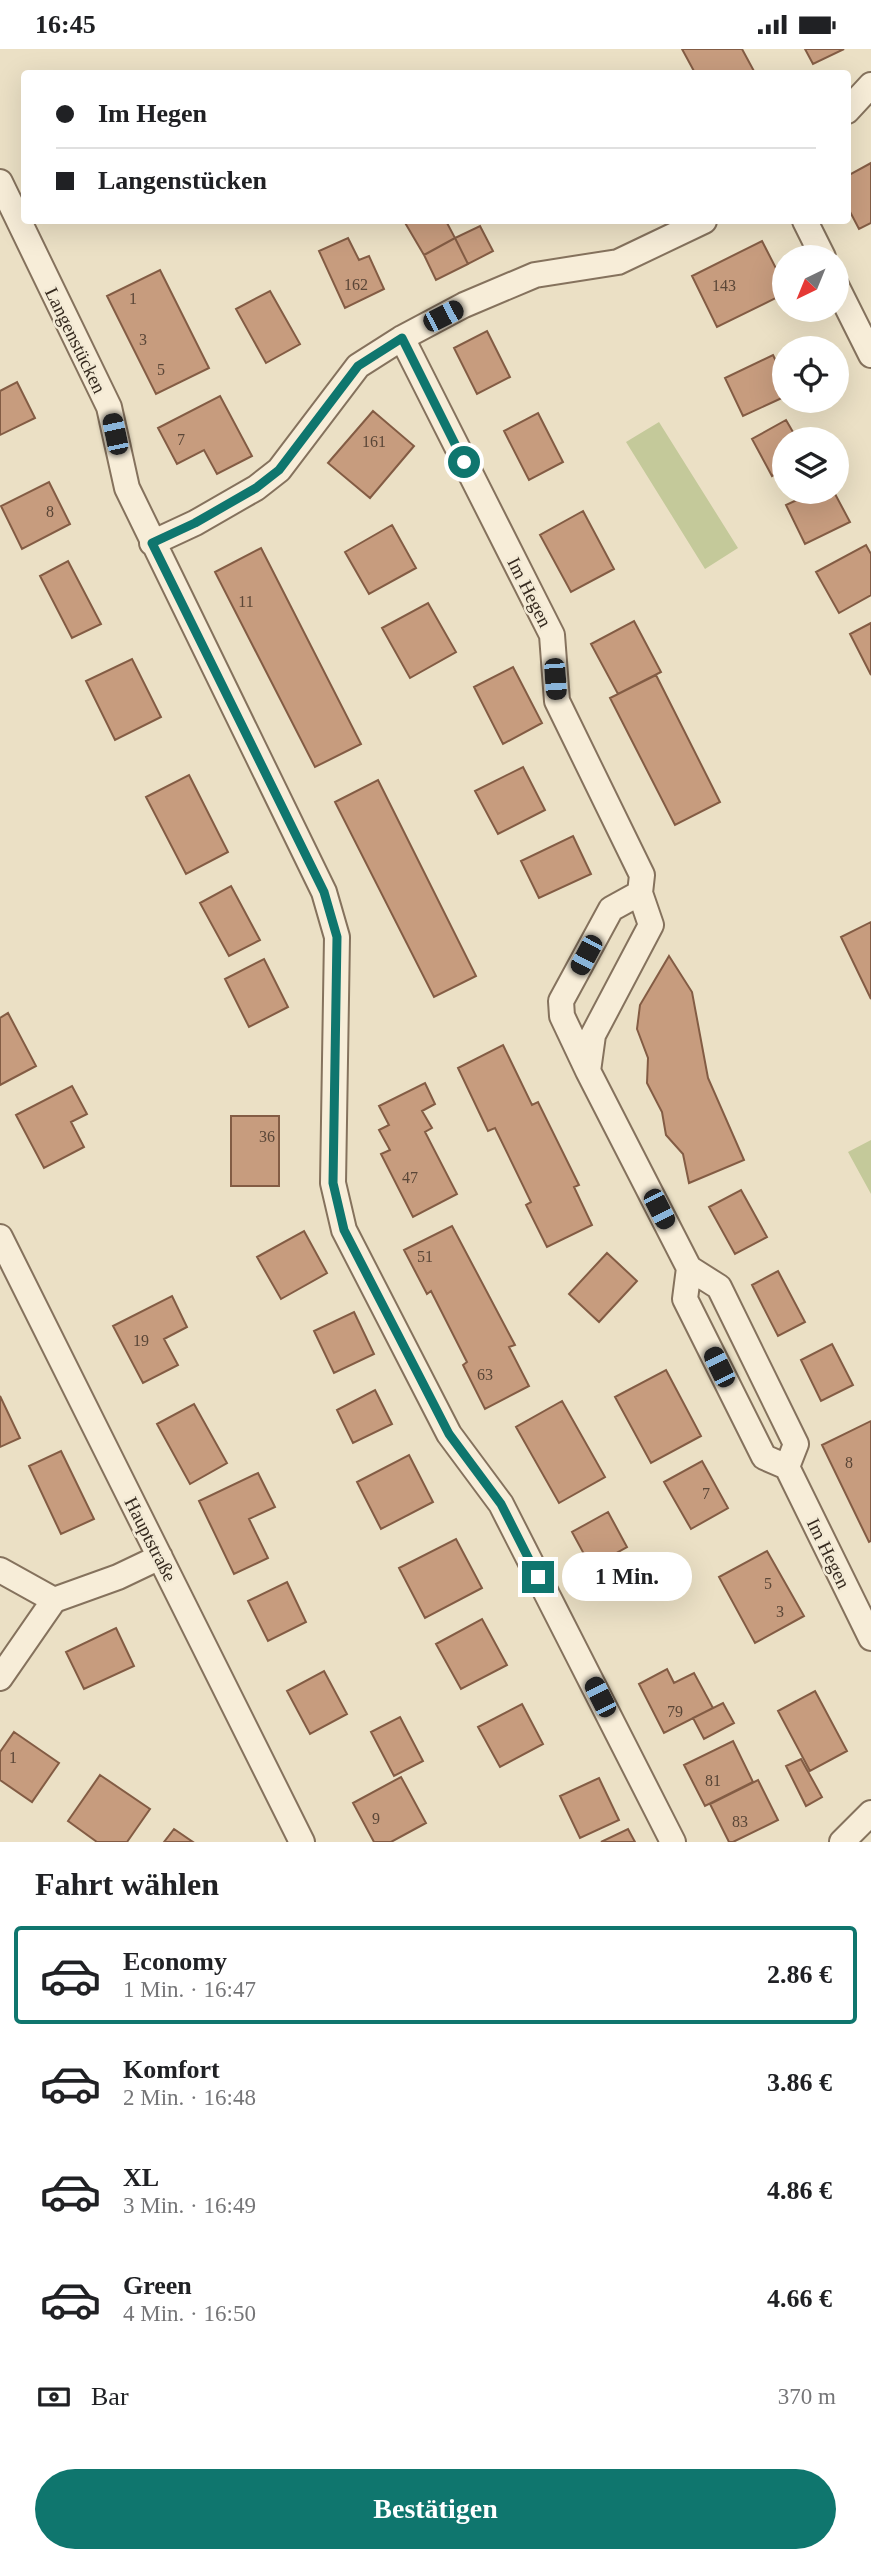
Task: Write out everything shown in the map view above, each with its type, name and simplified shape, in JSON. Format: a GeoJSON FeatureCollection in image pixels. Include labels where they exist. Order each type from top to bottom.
{"type":"FeatureCollection","features":[{"type":"Feature","properties":{"kind":"street"},"geometry":{"type":"LineString","coordinates":[[851,107],[871,85]]}},
{"type":"Feature","properties":{"kind":"street","name":"Langenstücken"},"geometry":{"type":"LineString","coordinates":[[0,182],[109,407],[127,488],[152,543],[324,892],[334,926],[337,951],[333,1183],[344,1230],[449,1434],[501,1504],[673,1842]]}},
{"type":"Feature","properties":{"kind":"street"},"geometry":{"type":"LineString","coordinates":[[152,543],[195,523],[256,488],[279,470],[358,366],[402,338],[464,305],[535,275],[618,262],[698,224]]}},
{"type":"Feature","properties":{"kind":"street"},"geometry":{"type":"LineString","coordinates":[[806,224],[817,245]]}},
{"type":"Feature","properties":{"kind":"street"},"geometry":{"type":"LineString","coordinates":[[849,311],[871,355]]}},
{"type":"Feature","properties":{"kind":"street","name":"Im Hegen"},"geometry":{"type":"LineString","coordinates":[[402,338],[552,635],[557,701],[642,875],[640,893],[651,925],[593,1035],[588,1071]]}},
{"type":"Feature","properties":{"kind":"street"},"geometry":{"type":"LineString","coordinates":[[640,893],[611,909],[561,1001],[562,1016],[689,1268],[719,1286],[796,1444],[787,1467]]}},
{"type":"Feature","properties":{"kind":"street","name":"Hauptstraße"},"geometry":{"type":"LineString","coordinates":[[0,1237],[302,1842]]}},
{"type":"Feature","properties":{"kind":"street","name":"Im Hegen"},"geometry":{"type":"LineString","coordinates":[[689,1268],[685,1299],[764,1457],[787,1467],[871,1639]]}},
{"type":"Feature","properties":{"kind":"street"},"geometry":{"type":"LineString","coordinates":[[0,1678],[54,1600],[117,1577],[160,1557]]}},
{"type":"Feature","properties":{"kind":"street"},"geometry":{"type":"LineString","coordinates":[[0,1570],[54,1600]]}},
{"type":"Feature","properties":{"kind":"street"},"geometry":{"type":"LineString","coordinates":[[842,1842],[871,1813]]}},
{"type":"Feature","properties":{"kind":"green space"},"geometry":{"type":"Polygon","coordinates":[[[659,422],[738,548],[705,569],[626,442],[659,422]]]}},
{"type":"Feature","properties":{"kind":"green space"},"geometry":{"type":"Polygon","coordinates":[[[871,1140],[871,1194],[848,1152],[871,1140]]]}},
{"type":"Feature","properties":{"kind":"building"},"geometry":{"type":"Polygon","coordinates":[[[682,49],[742,49],[753,70],[693,70],[682,49]]]}},
{"type":"Feature","properties":{"kind":"building"},"geometry":{"type":"Polygon","coordinates":[[[805,49],[844,49],[813,64],[805,49]]]}},
{"type":"Feature","properties":{"kind":"building"},"geometry":{"type":"Polygon","coordinates":[[[871,163],[871,223],[859,229],[851,214],[851,174],[871,163]]]}},
{"type":"Feature","properties":{"kind":"building"},"geometry":{"type":"Polygon","coordinates":[[[406,224],[448,224],[455,238],[424,255],[406,224]]]}},
{"type":"Feature","properties":{"kind":"building"},"geometry":{"type":"Polygon","coordinates":[[[480,226],[493,251],[468,264],[455,238],[480,226]]]}},
{"type":"Feature","properties":{"kind":"building"},"geometry":{"type":"Polygon","coordinates":[[[348,238],[359,260],[369,256],[384,289],[345,308],[319,251],[348,238]]]}},
{"type":"Feature","properties":{"kind":"building"},"geometry":{"type":"Polygon","coordinates":[[[455,238],[468,264],[436,280],[424,255],[455,238]]]}},
{"type":"Feature","properties":{"kind":"building"},"geometry":{"type":"Polygon","coordinates":[[[762,241],[772,261],[772,300],[717,327],[692,276],[762,241]]]}},
{"type":"Feature","properties":{"kind":"building"},"geometry":{"type":"Polygon","coordinates":[[[160,270],[209,368],[156,394],[107,296],[160,270]]]}},
{"type":"Feature","properties":{"kind":"building"},"geometry":{"type":"Polygon","coordinates":[[[270,291],[300,344],[266,363],[236,309],[270,291]]]}},
{"type":"Feature","properties":{"kind":"building"},"geometry":{"type":"Polygon","coordinates":[[[487,331],[510,377],[477,394],[454,348],[487,331]]]}},
{"type":"Feature","properties":{"kind":"building"},"geometry":{"type":"Polygon","coordinates":[[[772,355],[772,403],[743,416],[725,378],[772,355]]]}},
{"type":"Feature","properties":{"kind":"building"},"geometry":{"type":"Polygon","coordinates":[[[17,382],[35,418],[0,435],[0,391],[17,382]]]}},
{"type":"Feature","properties":{"kind":"building"},"geometry":{"type":"Polygon","coordinates":[[[220,396],[252,456],[217,474],[204,450],[177,464],[158,428],[220,396]]]}},
{"type":"Feature","properties":{"kind":"building"},"geometry":{"type":"Polygon","coordinates":[[[373,411],[414,446],[370,498],[328,463],[373,411]]]}},
{"type":"Feature","properties":{"kind":"building"},"geometry":{"type":"Polygon","coordinates":[[[538,413],[563,462],[529,480],[504,431],[538,413]]]}},
{"type":"Feature","properties":{"kind":"building"},"geometry":{"type":"Polygon","coordinates":[[[786,420],[790,427],[773,427],[786,420]]]}},
{"type":"Feature","properties":{"kind":"building"},"geometry":{"type":"Polygon","coordinates":[[[772,428],[772,476],[752,439],[772,428]]]}},
{"type":"Feature","properties":{"kind":"building"},"geometry":{"type":"Polygon","coordinates":[[[49,482],[70,524],[22,549],[1,506],[49,482]]]}},
{"type":"Feature","properties":{"kind":"building"},"geometry":{"type":"Polygon","coordinates":[[[840,504],[850,522],[805,544],[786,505],[840,504]]]}},
{"type":"Feature","properties":{"kind":"building"},"geometry":{"type":"Polygon","coordinates":[[[583,511],[614,569],[571,592],[540,535],[583,511]]]}},
{"type":"Feature","properties":{"kind":"building"},"geometry":{"type":"Polygon","coordinates":[[[392,525],[416,568],[369,594],[345,552],[392,525]]]}},
{"type":"Feature","properties":{"kind":"building"},"geometry":{"type":"Polygon","coordinates":[[[866,545],[871,554],[871,595],[839,613],[816,572],[866,545]]]}},
{"type":"Feature","properties":{"kind":"building"},"geometry":{"type":"Polygon","coordinates":[[[261,548],[361,744],[315,767],[215,572],[261,548]]]}},
{"type":"Feature","properties":{"kind":"building"},"geometry":{"type":"Polygon","coordinates":[[[68,561],[101,624],[72,638],[40,576],[68,561]]]}},
{"type":"Feature","properties":{"kind":"building"},"geometry":{"type":"Polygon","coordinates":[[[428,603],[456,652],[410,678],[382,628],[428,603]]]}},
{"type":"Feature","properties":{"kind":"building"},"geometry":{"type":"Polygon","coordinates":[[[634,621],[661,672],[618,694],[591,644],[634,621]]]}},
{"type":"Feature","properties":{"kind":"building"},"geometry":{"type":"Polygon","coordinates":[[[871,623],[871,675],[850,634],[871,623]]]}},
{"type":"Feature","properties":{"kind":"building"},"geometry":{"type":"Polygon","coordinates":[[[132,659],[161,717],[115,740],[86,681],[132,659]]]}},
{"type":"Feature","properties":{"kind":"building"},"geometry":{"type":"Polygon","coordinates":[[[513,667],[542,723],[503,744],[474,687],[513,667]]]}},
{"type":"Feature","properties":{"kind":"building"},"geometry":{"type":"Polygon","coordinates":[[[656,675],[720,802],[675,825],[610,698],[656,675]]]}},
{"type":"Feature","properties":{"kind":"building"},"geometry":{"type":"Polygon","coordinates":[[[523,767],[545,810],[498,834],[475,791],[523,767]]]}},
{"type":"Feature","properties":{"kind":"building"},"geometry":{"type":"Polygon","coordinates":[[[189,775],[228,852],[186,874],[146,797],[189,775]]]}},
{"type":"Feature","properties":{"kind":"building"},"geometry":{"type":"Polygon","coordinates":[[[378,780],[476,976],[434,997],[335,802],[378,780]]]}},
{"type":"Feature","properties":{"kind":"building"},"geometry":{"type":"Polygon","coordinates":[[[573,836],[591,874],[539,898],[521,861],[573,836]]]}},
{"type":"Feature","properties":{"kind":"building"},"geometry":{"type":"Polygon","coordinates":[[[231,886],[260,940],[229,956],[200,903],[231,886]]]}},
{"type":"Feature","properties":{"kind":"building"},"geometry":{"type":"Polygon","coordinates":[[[871,922],[871,999],[841,937],[871,922]]]}},
{"type":"Feature","properties":{"kind":"building"},"geometry":{"type":"Polygon","coordinates":[[[669,956],[692,992],[708,1078],[744,1160],[689,1183],[683,1154],[666,1135],[662,1112],[647,1083],[648,1058],[637,1029],[640,1005],[669,956]]]}},
{"type":"Feature","properties":{"kind":"building"},"geometry":{"type":"Polygon","coordinates":[[[264,959],[288,1007],[249,1027],[225,979],[264,959]]]}},
{"type":"Feature","properties":{"kind":"building"},"geometry":{"type":"Polygon","coordinates":[[[8,1013],[36,1066],[0,1085],[0,1018],[8,1013]]]}},
{"type":"Feature","properties":{"kind":"building"},"geometry":{"type":"Polygon","coordinates":[[[503,1045],[532,1105],[538,1102],[579,1185],[574,1187],[592,1225],[547,1247],[526,1205],[531,1202],[495,1128],[488,1131],[458,1068],[503,1045]]]}},
{"type":"Feature","properties":{"kind":"building"},"geometry":{"type":"Polygon","coordinates":[[[425,1083],[435,1104],[422,1111],[432,1128],[425,1132],[457,1194],[413,1217],[381,1154],[390,1150],[379,1130],[389,1125],[379,1106],[425,1083]]]}},
{"type":"Feature","properties":{"kind":"building"},"geometry":{"type":"Polygon","coordinates":[[[72,1086],[87,1114],[71,1122],[84,1147],[44,1168],[16,1115],[72,1086]]]}},
{"type":"Feature","properties":{"kind":"building"},"geometry":{"type":"Polygon","coordinates":[[[231,1116],[279,1116],[279,1186],[231,1186],[231,1116]]]}},
{"type":"Feature","properties":{"kind":"building"},"geometry":{"type":"Polygon","coordinates":[[[741,1190],[767,1237],[735,1254],[709,1207],[741,1190]]]}},
{"type":"Feature","properties":{"kind":"building"},"geometry":{"type":"Polygon","coordinates":[[[452,1226],[515,1345],[509,1347],[529,1386],[485,1409],[463,1365],[467,1362],[431,1291],[427,1294],[404,1250],[452,1226]]]}},
{"type":"Feature","properties":{"kind":"building"},"geometry":{"type":"Polygon","coordinates":[[[304,1231],[327,1273],[281,1299],[257,1257],[304,1231]]]}},
{"type":"Feature","properties":{"kind":"building"},"geometry":{"type":"Polygon","coordinates":[[[607,1253],[637,1281],[599,1322],[569,1294],[607,1253]]]}},
{"type":"Feature","properties":{"kind":"building"},"geometry":{"type":"Polygon","coordinates":[[[778,1271],[805,1322],[778,1336],[752,1285],[778,1271]]]}},
{"type":"Feature","properties":{"kind":"building"},"geometry":{"type":"Polygon","coordinates":[[[172,1296],[187,1327],[164,1339],[178,1365],[143,1383],[113,1326],[172,1296]]]}},
{"type":"Feature","properties":{"kind":"building"},"geometry":{"type":"Polygon","coordinates":[[[354,1312],[374,1354],[334,1373],[314,1331],[354,1312]]]}},
{"type":"Feature","properties":{"kind":"building"},"geometry":{"type":"Polygon","coordinates":[[[832,1344],[853,1385],[821,1401],[801,1360],[832,1344]]]}},
{"type":"Feature","properties":{"kind":"building"},"geometry":{"type":"Polygon","coordinates":[[[666,1370],[701,1436],[651,1463],[615,1397],[666,1370]]]}},
{"type":"Feature","properties":{"kind":"building"},"geometry":{"type":"Polygon","coordinates":[[[375,1390],[392,1424],[353,1443],[337,1410],[375,1390]]]}},
{"type":"Feature","properties":{"kind":"building"},"geometry":{"type":"Polygon","coordinates":[[[0,1396],[20,1438],[0,1447],[0,1396]]]}},
{"type":"Feature","properties":{"kind":"building"},"geometry":{"type":"Polygon","coordinates":[[[562,1401],[605,1477],[559,1503],[516,1427],[562,1401]]]}},
{"type":"Feature","properties":{"kind":"building"},"geometry":{"type":"Polygon","coordinates":[[[194,1404],[227,1463],[190,1484],[157,1424],[194,1404]]]}},
{"type":"Feature","properties":{"kind":"building"},"geometry":{"type":"Polygon","coordinates":[[[871,1421],[871,1541],[869,1542],[822,1445],[871,1421]]]}},
{"type":"Feature","properties":{"kind":"building"},"geometry":{"type":"Polygon","coordinates":[[[61,1451],[94,1519],[61,1534],[29,1466],[61,1451]]]}},
{"type":"Feature","properties":{"kind":"building"},"geometry":{"type":"Polygon","coordinates":[[[409,1455],[433,1502],[381,1529],[357,1482],[409,1455]]]}},
{"type":"Feature","properties":{"kind":"building"},"geometry":{"type":"Polygon","coordinates":[[[702,1461],[728,1508],[691,1529],[664,1482],[702,1461]]]}},
{"type":"Feature","properties":{"kind":"building"},"geometry":{"type":"Polygon","coordinates":[[[258,1473],[275,1507],[249,1519],[268,1558],[234,1574],[199,1501],[258,1473]]]}},
{"type":"Feature","properties":{"kind":"building"},"geometry":{"type":"Polygon","coordinates":[[[608,1512],[627,1547],[591,1567],[572,1532],[608,1512]]]}},
{"type":"Feature","properties":{"kind":"building"},"geometry":{"type":"Polygon","coordinates":[[[456,1539],[482,1588],[425,1618],[399,1568],[456,1539]]]}},
{"type":"Feature","properties":{"kind":"building"},"geometry":{"type":"Polygon","coordinates":[[[767,1551],[804,1616],[755,1643],[719,1577],[767,1551]]]}},
{"type":"Feature","properties":{"kind":"building"},"geometry":{"type":"Polygon","coordinates":[[[287,1582],[306,1622],[268,1641],[248,1601],[287,1582]]]}},
{"type":"Feature","properties":{"kind":"building"},"geometry":{"type":"Polygon","coordinates":[[[482,1619],[507,1665],[461,1689],[436,1644],[482,1619]]]}},
{"type":"Feature","properties":{"kind":"building"},"geometry":{"type":"Polygon","coordinates":[[[116,1628],[134,1666],[84,1689],[66,1652],[116,1628]]]}},
{"type":"Feature","properties":{"kind":"building"},"geometry":{"type":"Polygon","coordinates":[[[667,1669],[674,1683],[694,1673],[713,1708],[664,1733],[639,1684],[667,1669]]]}},
{"type":"Feature","properties":{"kind":"building"},"geometry":{"type":"Polygon","coordinates":[[[324,1671],[347,1714],[310,1734],[287,1691],[324,1671]]]}},
{"type":"Feature","properties":{"kind":"building"},"geometry":{"type":"Polygon","coordinates":[[[815,1691],[847,1751],[810,1771],[778,1711],[815,1691]]]}},
{"type":"Feature","properties":{"kind":"building"},"geometry":{"type":"Polygon","coordinates":[[[723,1703],[734,1723],[704,1739],[693,1718],[723,1703]]]}},
{"type":"Feature","properties":{"kind":"building"},"geometry":{"type":"Polygon","coordinates":[[[522,1704],[543,1744],[500,1767],[478,1727],[522,1704]]]}},
{"type":"Feature","properties":{"kind":"building"},"geometry":{"type":"Polygon","coordinates":[[[400,1717],[423,1761],[394,1776],[371,1732],[400,1717]]]}},
{"type":"Feature","properties":{"kind":"building"},"geometry":{"type":"Polygon","coordinates":[[[14,1732],[59,1763],[32,1802],[0,1780],[0,1752],[14,1732]]]}},
{"type":"Feature","properties":{"kind":"building"},"geometry":{"type":"Polygon","coordinates":[[[733,1741],[753,1782],[705,1806],[684,1765],[733,1741]]]}},
{"type":"Feature","properties":{"kind":"building"},"geometry":{"type":"Polygon","coordinates":[[[801,1759],[822,1797],[806,1806],[786,1766],[801,1759]]]}},
{"type":"Feature","properties":{"kind":"building"},"geometry":{"type":"Polygon","coordinates":[[[100,1775],[150,1809],[127,1842],[97,1842],[68,1821],[100,1775]]]}},
{"type":"Feature","properties":{"kind":"building"},"geometry":{"type":"Polygon","coordinates":[[[401,1777],[426,1823],[391,1842],[374,1842],[353,1803],[401,1777]]]}},
{"type":"Feature","properties":{"kind":"building"},"geometry":{"type":"Polygon","coordinates":[[[599,1778],[619,1820],[580,1838],[560,1796],[599,1778]]]}},
{"type":"Feature","properties":{"kind":"building"},"geometry":{"type":"Polygon","coordinates":[[[758,1780],[778,1820],[729,1842],[710,1804],[758,1780]]]}},
{"type":"Feature","properties":{"kind":"building"},"geometry":{"type":"Polygon","coordinates":[[[174,1829],[193,1842],[164,1842],[174,1829]]]}},
{"type":"Feature","properties":{"kind":"building"},"geometry":{"type":"Polygon","coordinates":[[[628,1829],[635,1842],[601,1842],[628,1829]]]}},
{"type":"Feature","properties":{"kind":"route"},"geometry":{"type":"LineString","coordinates":[[464,462],[402,338],[358,366],[279,470],[256,488],[195,523],[152,543],[324,892],[331,914],[337,937],[333,1183],[344,1230],[449,1434],[501,1504],[538,1577]]}}]}
